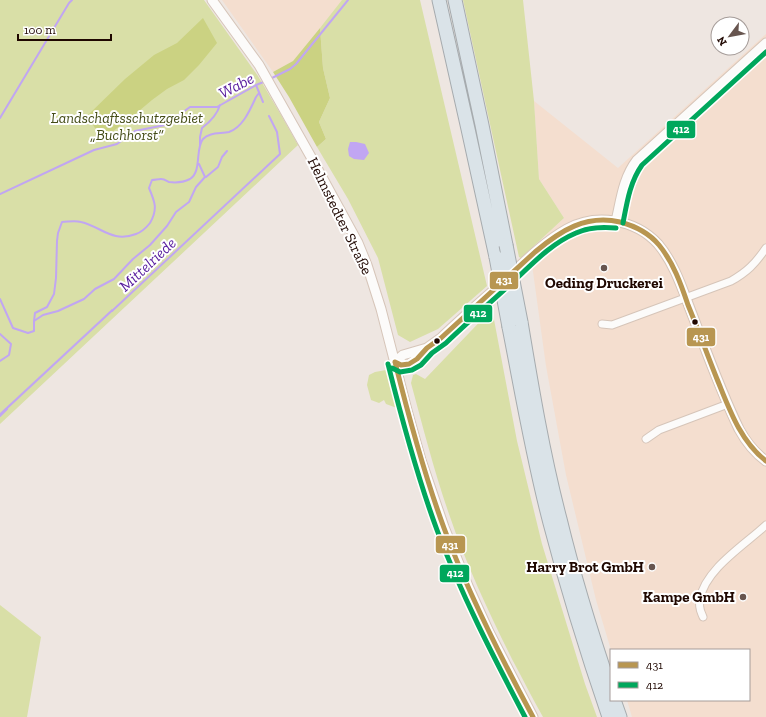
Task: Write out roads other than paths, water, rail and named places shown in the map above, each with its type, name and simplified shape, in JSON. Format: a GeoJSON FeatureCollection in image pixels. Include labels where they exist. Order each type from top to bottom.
{"type":"FeatureCollection","features":[{"type":"Feature","properties":{"kind":"highway"},"geometry":{"type":"LineString","coordinates":[[439,0],[496,257],[515,325],[560,519],[576,580],[610,688]]}},
{"type":"Feature","properties":{"kind":"highway"},"geometry":{"type":"LineString","coordinates":[[455,0],[506,245],[515,325],[537,468],[549,522],[564,576],[580,631],[609,717]]}},
{"type":"Feature","properties":{"kind":"highway"},"geometry":{"type":"LineString","coordinates":[[614,701],[620,717]]}},
{"type":"Feature","properties":{"kind":"street","name":"Helmstedter Straße"},"geometry":{"type":"LineString","coordinates":[[212,0],[259,65],[358,243],[381,309],[421,460],[444,527],[486,626],[533,717]]}},
{"type":"Feature","properties":{"kind":"street"},"geometry":{"type":"LineString","coordinates":[[616,221],[626,181],[630,170],[637,160],[766,43]]}},
{"type":"Feature","properties":{"kind":"street"},"geometry":{"type":"LineString","coordinates":[[395,362],[403,355],[427,348],[441,338],[536,252],[559,234],[582,223],[597,220],[616,221],[630,225],[646,234],[658,245],[672,265],[734,419],[743,437],[757,454],[766,461]]}},
{"type":"Feature","properties":{"kind":"street"},"geometry":{"type":"LineString","coordinates":[[602,324],[612,325],[730,281],[743,274],[751,267],[766,248]]}},
{"type":"Feature","properties":{"kind":"street"},"geometry":{"type":"LineString","coordinates":[[646,439],[659,430],[728,404]]}},
{"type":"Feature","properties":{"kind":"street"},"geometry":{"type":"LineString","coordinates":[[703,617],[699,608],[704,586],[724,560],[766,525]]}},
{"type":"Feature","properties":{"kind":"waterway"},"geometry":{"type":"LineString","coordinates":[[0,118],[72,0]]}},
{"type":"Feature","properties":{"kind":"waterway","name":"Wabe"},"geometry":{"type":"LineString","coordinates":[[270,79],[290,69],[296,64],[348,0]]}},
{"type":"Feature","properties":{"kind":"waterway","name":"Wabe"},"geometry":{"type":"LineString","coordinates":[[0,194],[94,150],[117,144],[135,131],[165,125],[190,107],[217,107],[266,81]]}},
{"type":"Feature","properties":{"kind":"waterway","name":"Mittelriede"},"geometry":{"type":"LineString","coordinates":[[256,85],[263,102]]}},
{"type":"Feature","properties":{"kind":"waterway"},"geometry":{"type":"LineString","coordinates":[[0,299],[13,328],[28,333],[34,331],[35,313],[47,307],[54,294],[57,241],[62,222],[81,222],[120,237],[136,234],[142,231],[150,223],[155,209],[149,188],[152,180],[162,179],[169,182],[183,182],[194,176],[199,148],[203,139],[208,135],[234,130],[246,118],[259,93]]}},
{"type":"Feature","properties":{"kind":"waterway"},"geometry":{"type":"LineString","coordinates":[[200,145],[202,128],[213,118],[220,105]]}},
{"type":"Feature","properties":{"kind":"waterway","name":"Mittelriede"},"geometry":{"type":"LineString","coordinates":[[112,311],[280,154],[277,132],[269,116]]}},
{"type":"Feature","properties":{"kind":"waterway"},"geometry":{"type":"LineString","coordinates":[[206,177],[218,167],[222,157],[227,151]]}},
{"type":"Feature","properties":{"kind":"waterway"},"geometry":{"type":"LineString","coordinates":[[34,321],[43,315],[58,311],[84,299],[95,289],[114,279],[133,259],[150,245],[167,226],[176,212],[189,202],[196,187],[205,177],[199,164]]}},
{"type":"Feature","properties":{"kind":"waterway"},"geometry":{"type":"LineString","coordinates":[[0,334],[11,344],[9,355],[0,361]]}},
{"type":"Feature","properties":{"kind":"waterway","name":"Mittelriede"},"geometry":{"type":"LineString","coordinates":[[0,416],[7,409]]}},
{"type":"Feature","properties":{"kind":"place","name":"Oeding Druckerei"},"geometry":{"type":"Point","coordinates":[604,268]}},
{"type":"Feature","properties":{"kind":"place","name":"Harry Brot GmbH"},"geometry":{"type":"Point","coordinates":[652,567]}},
{"type":"Feature","properties":{"kind":"place","name":"Kampe GmbH"},"geometry":{"type":"Point","coordinates":[743,597]}},
{"type":"Feature","properties":{"kind":"park label","name":"Landschaftsschutzgebiet „Buchhorst“"},"geometry":{"type":"Point","coordinates":[127,126]}}]}
